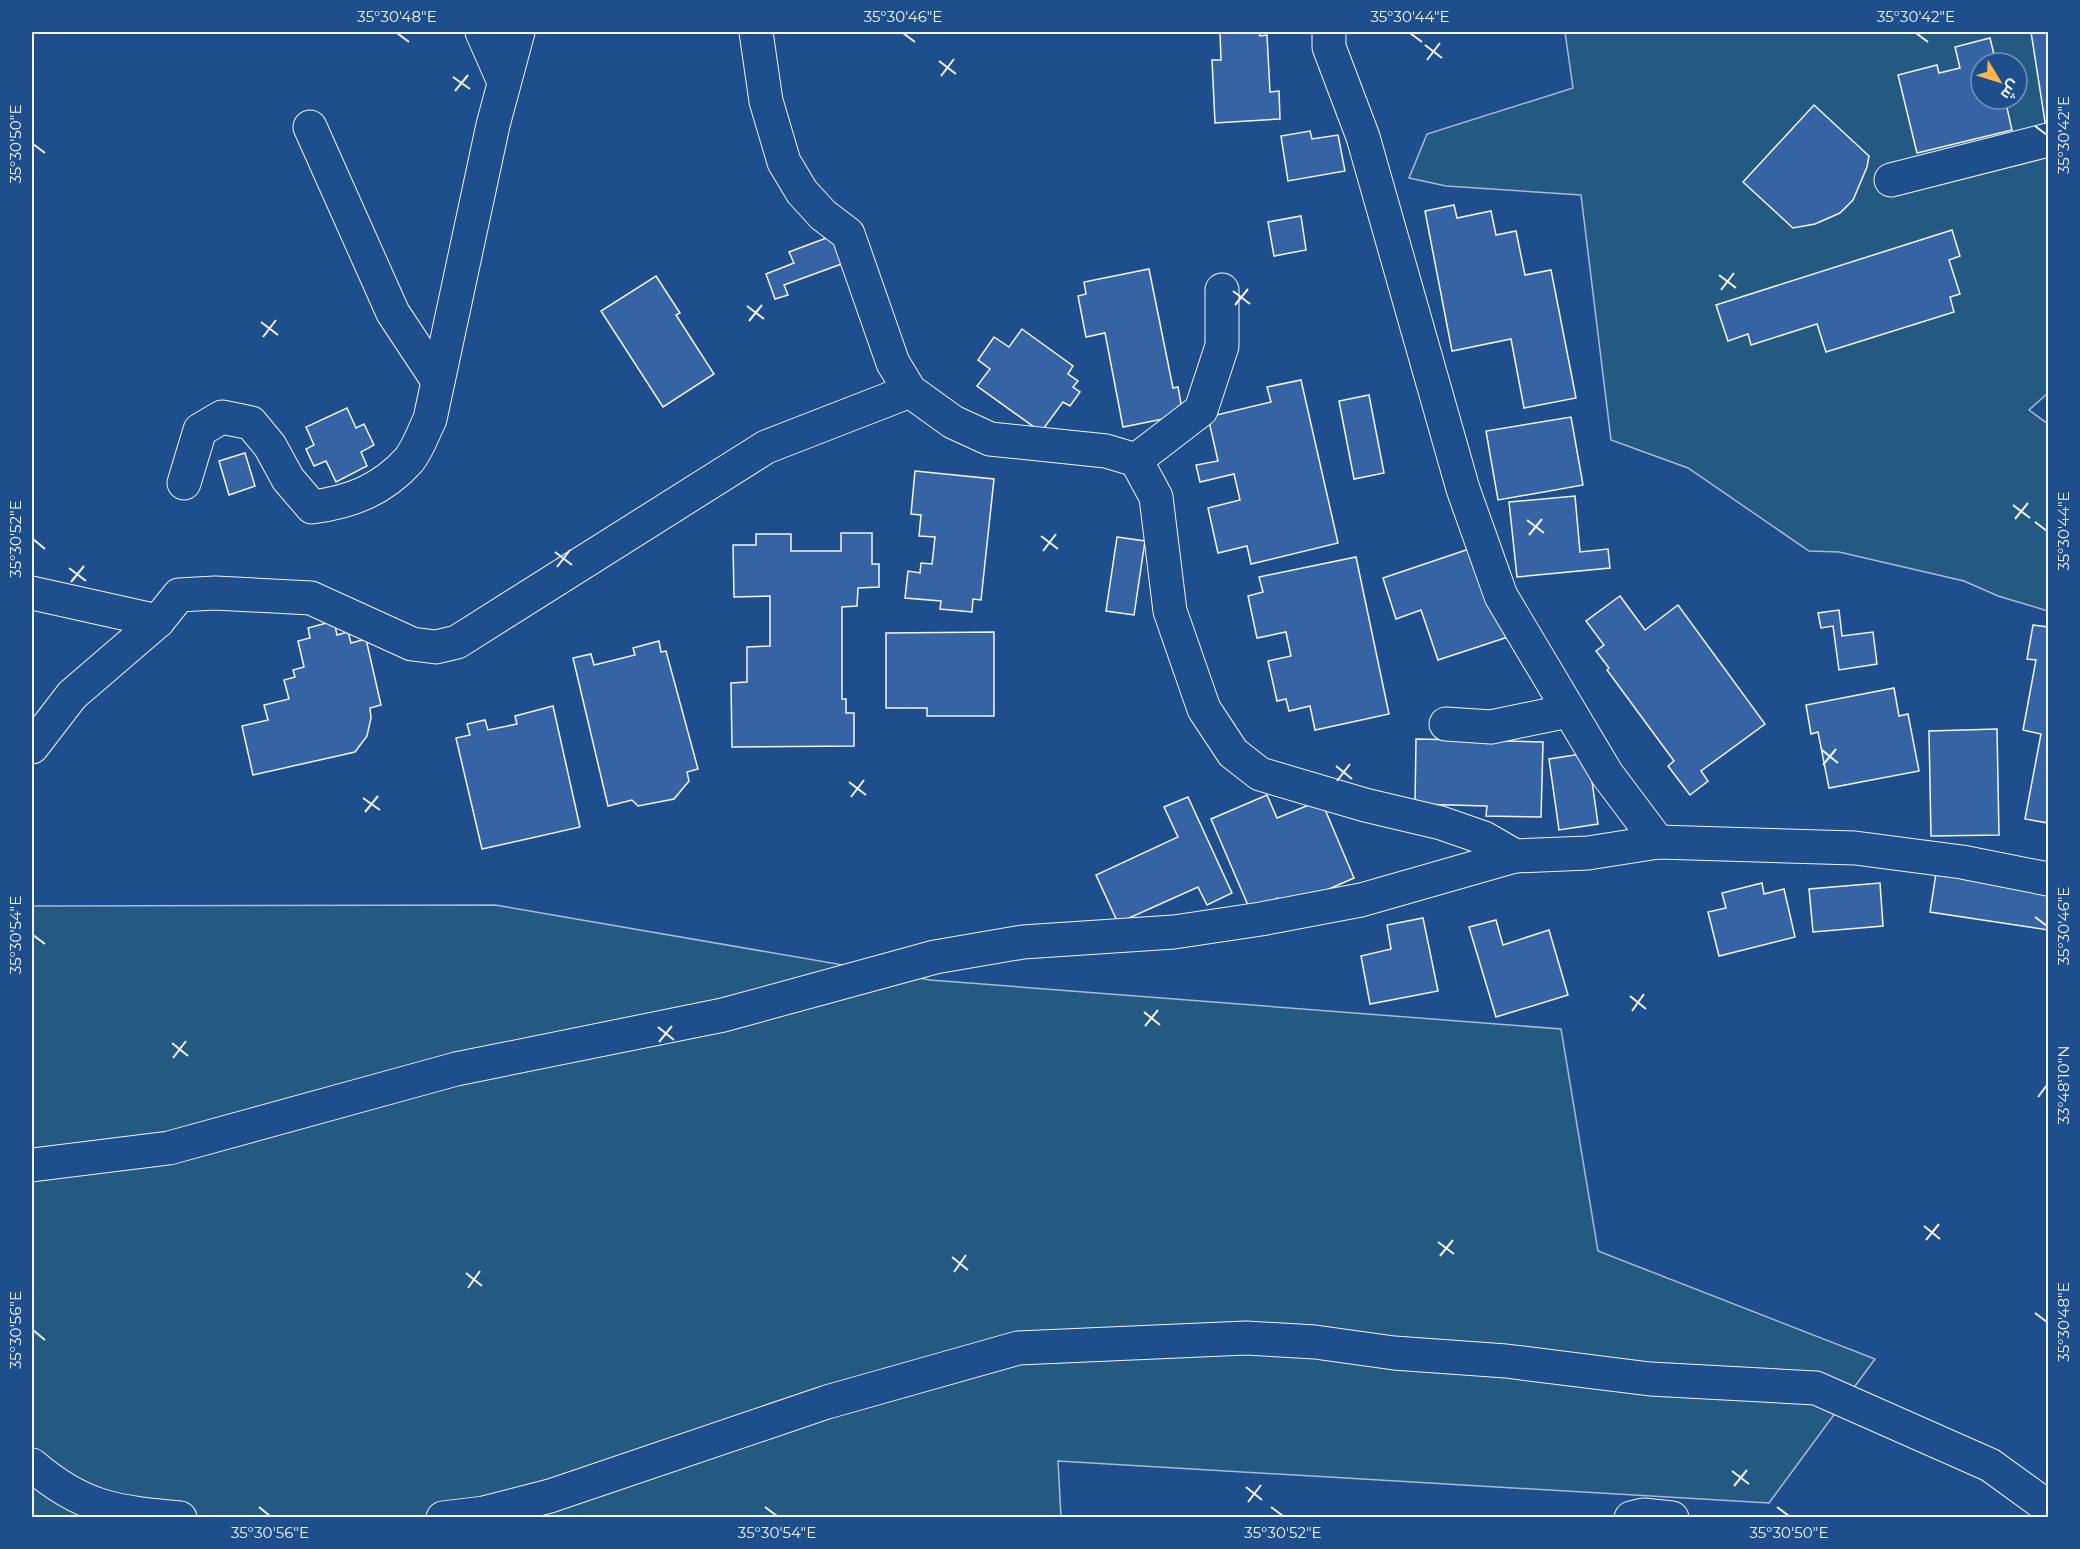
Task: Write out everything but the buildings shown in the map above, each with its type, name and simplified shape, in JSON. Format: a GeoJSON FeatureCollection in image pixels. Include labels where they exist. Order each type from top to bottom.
{"type":"FeatureCollection","features":[{"type":"Feature","properties":{"kind":"street"},"geometry":{"type":"LineString","coordinates":[[482,32],[504,82]]}},
{"type":"Feature","properties":{"kind":"street"},"geometry":{"type":"LineString","coordinates":[[184,483],[200,430],[222,417],[251,423],[270,446],[288,479],[312,507],[343,503],[380,486],[410,459],[430,419],[504,82],[518,32]]}},
{"type":"Feature","properties":{"kind":"street"},"geometry":{"type":"LineString","coordinates":[[756,32],[766,100],[784,162],[802,192],[848,234],[893,363],[910,391],[953,422],[990,439],[1106,451],[1136,460],[1156,497],[1170,610],[1204,709],[1233,753],[1260,774],[1365,806],[1441,823],[1484,838],[1515,856]]}},
{"type":"Feature","properties":{"kind":"street"},"geometry":{"type":"LineString","coordinates":[[1329,32],[1329,46],[1363,137],[1463,489],[1501,596],[1607,774],[1659,842]]}},
{"type":"Feature","properties":{"kind":"street"},"geometry":{"type":"LineString","coordinates":[[310,127],[393,313],[438,381]]}},
{"type":"Feature","properties":{"kind":"street"},"geometry":{"type":"LineString","coordinates":[[1891,180],[2049,140]]}},
{"type":"Feature","properties":{"kind":"street"},"geometry":{"type":"LineString","coordinates":[[1136,460],[1201,410],[1222,346],[1222,290]]}},
{"type":"Feature","properties":{"kind":"street"},"geometry":{"type":"LineString","coordinates":[[32,747],[72,695],[158,621],[179,595],[215,593],[311,598],[412,644],[436,647],[457,642],[766,447],[910,391]]}},
{"type":"Feature","properties":{"kind":"street"},"geometry":{"type":"LineString","coordinates":[[32,593],[158,621]]}},
{"type":"Feature","properties":{"kind":"street"},"geometry":{"type":"LineString","coordinates":[[1446,724],[1491,727],[1568,711]]}},
{"type":"Feature","properties":{"kind":"street"},"geometry":{"type":"LineString","coordinates":[[32,1165],[169,1148],[456,1069],[723,1015],[935,957],[1023,942],[1174,932],[1261,919],[1361,900],[1515,856],[1588,852],[1659,842],[1856,848],[1962,862],[2049,879]]}},
{"type":"Feature","properties":{"kind":"street"},"geometry":{"type":"LineString","coordinates":[[443,1518],[484,1513],[550,1496],[827,1402],[1018,1348],[1246,1338],[1315,1342],[1394,1353],[1506,1361],[1650,1379],[1816,1388],[1990,1465],[2049,1507]]}},
{"type":"Feature","properties":{"kind":"street"},"geometry":{"type":"LineString","coordinates":[[32,1465],[87,1502],[116,1512],[180,1518]]}},
{"type":"Feature","properties":{"kind":"street"},"geometry":{"type":"LineString","coordinates":[[1631,1518],[1643,1515],[1672,1518]]}},
{"type":"Feature","properties":{"kind":"shaded area"},"geometry":{"type":"Polygon","coordinates":[[[1565,32],[2048,32],[2048,393],[2029,410],[2048,424],[2048,611],[1998,596],[1964,581],[1839,552],[1809,551],[1688,468],[1611,440],[1581,195],[1446,186],[1409,178],[1427,134],[1573,88],[1565,32]]]}},
{"type":"Feature","properties":{"kind":"shaded area"},"geometry":{"type":"Polygon","coordinates":[[[495,905],[930,980],[1561,1029],[1598,1251],[1875,1359],[1769,1503],[1058,1461],[1061,1517],[32,1517],[32,906],[495,905]]]}}]}
